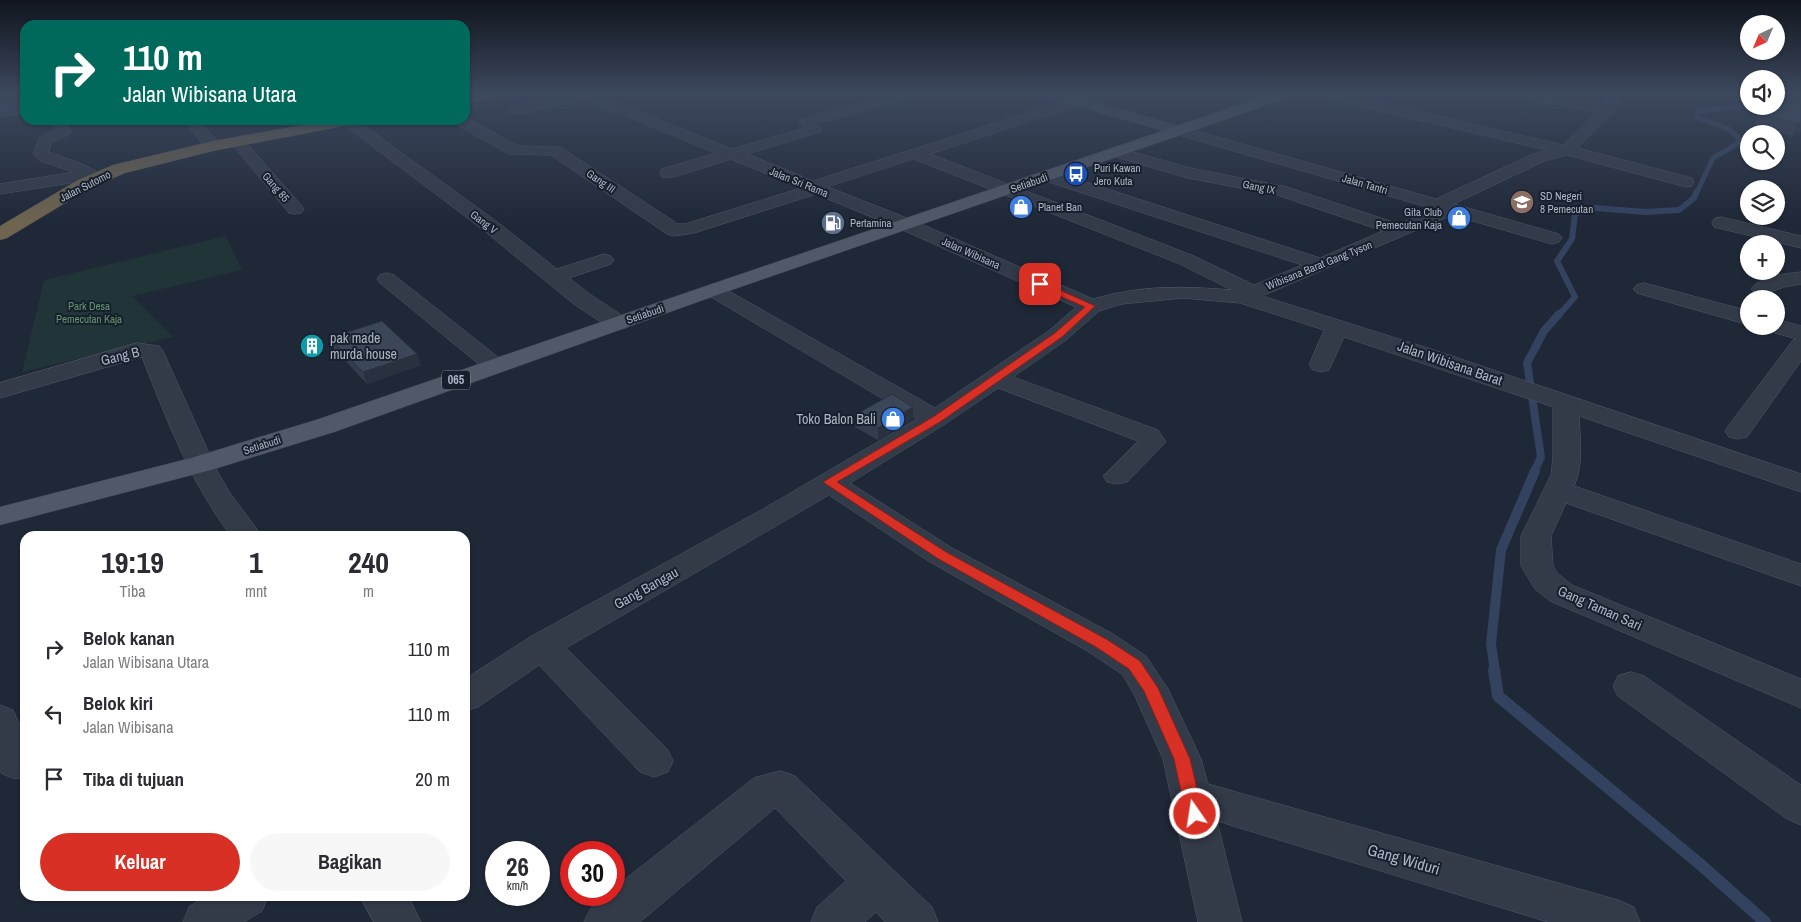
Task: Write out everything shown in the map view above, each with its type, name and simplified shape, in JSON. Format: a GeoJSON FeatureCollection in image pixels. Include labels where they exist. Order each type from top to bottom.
{"type":"FeatureCollection","features":[{"type":"Feature","properties":{"kind":"highway","name":"Jalan Sutomo"},"geometry":{"type":"LineString","coordinates":[[0,234],[92,176],[213,146],[265,137]]}},
{"type":"Feature","properties":{"kind":"main road","name":"Setiabudi"},"geometry":{"type":"LineString","coordinates":[[0,516],[201,464],[325,426],[1157,137]]}},
{"type":"Feature","properties":{"kind":"street"},"geometry":{"type":"LineString","coordinates":[[54,137],[44,142],[41,154],[49,159],[82,169],[92,176]]}},
{"type":"Feature","properties":{"kind":"street"},"geometry":{"type":"LineString","coordinates":[[205,137],[213,146]]}},
{"type":"Feature","properties":{"kind":"street","name":"Gang V"},"geometry":{"type":"LineString","coordinates":[[372,137],[489,225],[582,300],[618,323]]}},
{"type":"Feature","properties":{"kind":"street","name":"Gang III"},"geometry":{"type":"LineString","coordinates":[[490,137],[515,151],[554,150],[674,230],[687,229],[813,188]]}},
{"type":"Feature","properties":{"kind":"street","name":"Jalan Sri Rama"},"geometry":{"type":"LineString","coordinates":[[690,137],[905,224]]}},
{"type":"Feature","properties":{"kind":"street"},"geometry":{"type":"LineString","coordinates":[[668,173],[786,137]]}},
{"type":"Feature","properties":{"kind":"street"},"geometry":{"type":"LineString","coordinates":[[798,137],[818,145]]}},
{"type":"Feature","properties":{"kind":"street"},"geometry":{"type":"LineString","coordinates":[[813,188],[972,137]]}},
{"type":"Feature","properties":{"kind":"street","name":"Jalan Tantri"},"geometry":{"type":"LineString","coordinates":[[1201,137],[1552,238]]}},
{"type":"Feature","properties":{"kind":"street"},"geometry":{"type":"LineString","coordinates":[[1510,137],[1686,182]]}},
{"type":"Feature","properties":{"kind":"street"},"geometry":{"type":"LineString","coordinates":[[1566,150],[1580,137]]}},
{"type":"Feature","properties":{"kind":"street","name":"Gang 85"},"geometry":{"type":"LineString","coordinates":[[238,142],[295,209]]}},
{"type":"Feature","properties":{"kind":"street","name":"Wibisana Barat Gang Tyson"},"geometry":{"type":"LineString","coordinates":[[1248,294],[1400,231],[1539,157],[1566,150]]}},
{"type":"Feature","properties":{"kind":"street","name":"Gang IX"},"geometry":{"type":"LineString","coordinates":[[1115,152],[1188,173],[1281,191],[1400,231]]}},
{"type":"Feature","properties":{"kind":"street"},"geometry":{"type":"LineString","coordinates":[[915,154],[1187,260],[1248,294]]}},
{"type":"Feature","properties":{"kind":"street"},"geometry":{"type":"LineString","coordinates":[[0,189],[92,176]]}},
{"type":"Feature","properties":{"kind":"street"},"geometry":{"type":"LineString","coordinates":[[1049,176],[1321,265]]}},
{"type":"Feature","properties":{"kind":"street"},"geometry":{"type":"LineString","coordinates":[[1721,223],[1801,242]]}},
{"type":"Feature","properties":{"kind":"street","name":"Jalan Wibisana"},"geometry":{"type":"LineString","coordinates":[[905,224],[1091,306]]}},
{"type":"Feature","properties":{"kind":"street"},"geometry":{"type":"LineString","coordinates":[[553,277],[604,260]]}},
{"type":"Feature","properties":{"kind":"street"},"geometry":{"type":"LineString","coordinates":[[1762,289],[1779,281],[1801,278]]}},
{"type":"Feature","properties":{"kind":"street"},"geometry":{"type":"LineString","coordinates":[[387,279],[495,366]]}},
{"type":"Feature","properties":{"kind":"street"},"geometry":{"type":"LineString","coordinates":[[1644,289],[1740,316]]}},
{"type":"Feature","properties":{"kind":"street"},"geometry":{"type":"LineString","coordinates":[[713,290],[936,420]]}},
{"type":"Feature","properties":{"kind":"street","name":"Jalan Wibisana Barat"},"geometry":{"type":"LineString","coordinates":[[1091,306],[1120,298],[1150,294],[1248,294],[1801,483]]}},
{"type":"Feature","properties":{"kind":"street","name":"Gang Bangau"},"geometry":{"type":"LineString","coordinates":[[470,694],[542,646],[776,515],[936,420],[1058,335],[1091,306]]}},
{"type":"Feature","properties":{"kind":"street"},"geometry":{"type":"LineString","coordinates":[[1320,365],[1337,326]]}},
{"type":"Feature","properties":{"kind":"street"},"geometry":{"type":"LineString","coordinates":[[1785,329],[1801,333]]}},
{"type":"Feature","properties":{"kind":"street"},"geometry":{"type":"LineString","coordinates":[[1738,431],[1801,345]]}},
{"type":"Feature","properties":{"kind":"street","name":"Gang B"},"geometry":{"type":"LineString","coordinates":[[0,391],[137,350],[151,351],[201,464]]}},
{"type":"Feature","properties":{"kind":"street"},"geometry":{"type":"LineString","coordinates":[[997,379],[1149,436],[1153,442],[1118,476]]}},
{"type":"Feature","properties":{"kind":"street","name":"Gang Taman Sari"},"geometry":{"type":"LineString","coordinates":[[1557,400],[1567,458],[1565,475],[1559,491],[1536,536],[1537,566],[1546,581],[1562,593],[1801,694]]}},
{"type":"Feature","properties":{"kind":"street"},"geometry":{"type":"LineString","coordinates":[[201,464],[232,519],[243,531]]}},
{"type":"Feature","properties":{"kind":"street"},"geometry":{"type":"LineString","coordinates":[[829,482],[941,555],[1101,643],[1134,665],[1150,688],[1182,759],[1220,922]]}},
{"type":"Feature","properties":{"kind":"street"},"geometry":{"type":"LineString","coordinates":[[1559,491],[1801,575]]}},
{"type":"Feature","properties":{"kind":"street"},"geometry":{"type":"LineString","coordinates":[[542,646],[654,761]]}},
{"type":"Feature","properties":{"kind":"street"},"geometry":{"type":"LineString","coordinates":[[1631,686],[1801,807]]}},
{"type":"Feature","properties":{"kind":"street"},"geometry":{"type":"LineString","coordinates":[[0,720],[16,763]]}},
{"type":"Feature","properties":{"kind":"street"},"geometry":{"type":"LineString","coordinates":[[606,922],[768,790],[774,788],[781,788],[916,922]]}},
{"type":"Feature","properties":{"kind":"street","name":"Gang Widuri"},"geometry":{"type":"LineString","coordinates":[[1190,796],[1618,922]]}},
{"type":"Feature","properties":{"kind":"street"},"geometry":{"type":"LineString","coordinates":[[833,922],[877,882]]}},
{"type":"Feature","properties":{"kind":"street"},"geometry":{"type":"LineString","coordinates":[[204,922],[238,901]]}},
{"type":"Feature","properties":{"kind":"street"},"geometry":{"type":"LineString","coordinates":[[385,901],[399,922]]}},
{"type":"Feature","properties":{"kind":"green space","name":"Park Desa Pemecutan Kaja"},"geometry":{"type":"Polygon","coordinates":[[[226,236],[242,270],[132,296],[173,337],[22,372],[44,280],[226,236]]]}},
{"type":"Feature","properties":{"kind":"building"},"geometry":{"type":"Polygon","coordinates":[[[382,321],[417,354],[363,372],[329,338],[382,321]]]}},
{"type":"Feature","properties":{"kind":"building"},"geometry":{"type":"Polygon","coordinates":[[[892,394],[913,407],[878,428],[855,415],[892,394]]]}},
{"type":"Feature","properties":{"kind":"waterway"},"geometry":{"type":"LineString","coordinates":[[1697,192],[1713,158],[1742,141],[1738,137]]}},
{"type":"Feature","properties":{"kind":"waterway"},"geometry":{"type":"LineString","coordinates":[[1558,316],[1575,297],[1557,261],[1572,239],[1575,214],[1595,208],[1645,212],[1679,210],[1694,198],[1697,191]]}},
{"type":"Feature","properties":{"kind":"waterway"},"geometry":{"type":"LineString","coordinates":[[1534,472],[1541,457],[1527,363],[1544,331],[1559,314]]}},
{"type":"Feature","properties":{"kind":"waterway"},"geometry":{"type":"LineString","coordinates":[[1495,671],[1491,644],[1501,550],[1535,471]]}},
{"type":"Feature","properties":{"kind":"waterway"},"geometry":{"type":"LineString","coordinates":[[1494,670],[1498,696],[1701,865],[1765,922]]}},
{"type":"Feature","properties":{"kind":"place","name":"Puri Kawan Jero Kuta"},"geometry":{"type":"Point","coordinates":[1076,174]}},
{"type":"Feature","properties":{"kind":"place","name":"SD Negeri 8 Pemecutan"},"geometry":{"type":"Point","coordinates":[1522,202]}},
{"type":"Feature","properties":{"kind":"place","name":"Planet Ban"},"geometry":{"type":"Point","coordinates":[1021,207]}},
{"type":"Feature","properties":{"kind":"place","name":"Gita Club Pemecutan Kaja"},"geometry":{"type":"Point","coordinates":[1459,218]}},
{"type":"Feature","properties":{"kind":"place","name":"Pertamina"},"geometry":{"type":"Point","coordinates":[833,223]}},
{"type":"Feature","properties":{"kind":"place","name":"pak made murda house"},"geometry":{"type":"Point","coordinates":[312,346]}},
{"type":"Feature","properties":{"kind":"place","name":"Toko Balon Bali"},"geometry":{"type":"Point","coordinates":[893,419]}},
{"type":"Feature","properties":{"kind":"route"},"geometry":{"type":"LineString","coordinates":[[1040,284],[1091,306],[1058,335],[936,420],[829,482],[941,555],[1101,643],[1134,665],[1150,688],[1182,759],[1195,814]]}}]}
